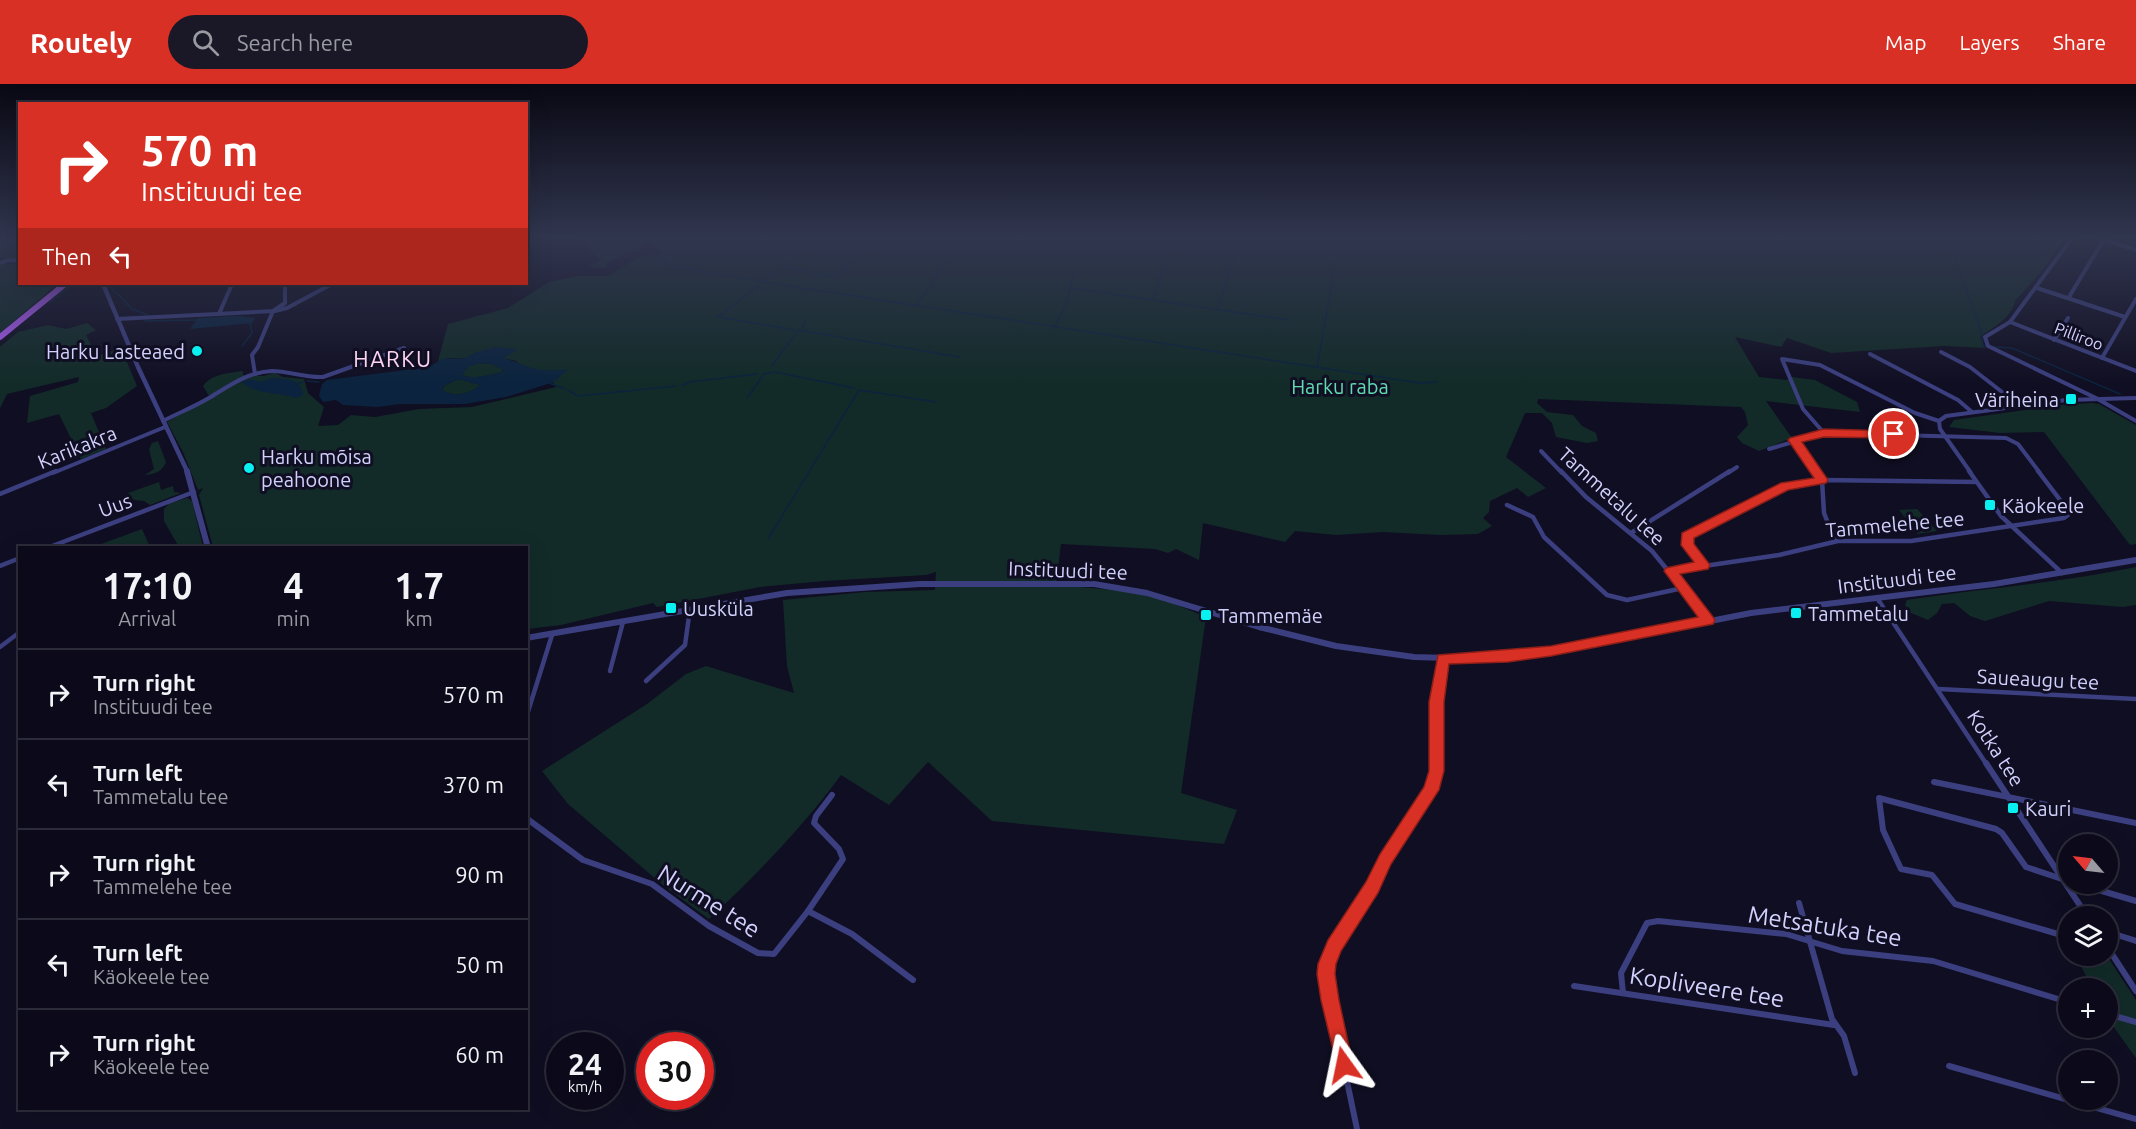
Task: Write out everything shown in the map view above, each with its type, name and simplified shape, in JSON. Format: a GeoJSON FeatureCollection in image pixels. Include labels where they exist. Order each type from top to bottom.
{"type":"FeatureCollection","features":[{"type":"Feature","properties":{"kind":"main road"},"geometry":{"type":"LineString","coordinates":[[0,337],[62,287]]}},
{"type":"Feature","properties":{"kind":"street"},"geometry":{"type":"LineString","coordinates":[[104,287],[164,424],[189,475],[208,546]]}},
{"type":"Feature","properties":{"kind":"street"},"geometry":{"type":"LineString","coordinates":[[219,314],[230,287]]}},
{"type":"Feature","properties":{"kind":"street"},"geometry":{"type":"LineString","coordinates":[[285,287],[285,303],[273,311],[258,347],[252,355],[255,374],[273,371],[310,378],[323,377],[404,348]]}},
{"type":"Feature","properties":{"kind":"street"},"geometry":{"type":"LineString","coordinates":[[117,319],[273,311],[287,308],[327,287]]}},
{"type":"Feature","properties":{"kind":"street"},"geometry":{"type":"LineString","coordinates":[[2069,297],[2075,287]]}},
{"type":"Feature","properties":{"kind":"street"},"geometry":{"type":"LineString","coordinates":[[2125,317],[2037,288],[2010,321],[1985,338],[1989,346],[2096,398],[2136,421]]}},
{"type":"Feature","properties":{"kind":"street"},"geometry":{"type":"LineString","coordinates":[[2102,358],[2136,299]]}},
{"type":"Feature","properties":{"kind":"street"},"geometry":{"type":"LineString","coordinates":[[2054,340],[2068,318]]}},
{"type":"Feature","properties":{"kind":"street","name":"Pilliroo"},"geometry":{"type":"LineString","coordinates":[[2010,321],[2136,371]]}},
{"type":"Feature","properties":{"kind":"street"},"geometry":{"type":"LineString","coordinates":[[1941,352],[1970,367],[2020,406]]}},
{"type":"Feature","properties":{"kind":"street"},"geometry":{"type":"LineString","coordinates":[[1870,354],[1958,400],[1972,412]]}},
{"type":"Feature","properties":{"kind":"street"},"geometry":{"type":"LineString","coordinates":[[1824,433],[1803,408],[1782,359],[1820,365],[1915,413],[1939,421]]}},
{"type":"Feature","properties":{"kind":"street","name":"Karikakra"},"geometry":{"type":"LineString","coordinates":[[0,494],[164,424],[210,398],[232,382],[255,374]]}},
{"type":"Feature","properties":{"kind":"street"},"geometry":{"type":"LineString","coordinates":[[1939,421],[1946,416],[2020,406],[2096,398],[2136,398]]}},
{"type":"Feature","properties":{"kind":"street"},"geometry":{"type":"LineString","coordinates":[[1939,421],[1944,436],[2011,527],[2062,573]]}},
{"type":"Feature","properties":{"kind":"street"},"geometry":{"type":"LineString","coordinates":[[1769,449],[1824,433],[1944,436]]}},
{"type":"Feature","properties":{"kind":"street","name":"Tammelehe tee"},"geometry":{"type":"LineString","coordinates":[[1670,571],[1779,555],[1835,541],[1851,539],[1911,541],[2064,518],[2068,514],[2067,509],[2018,444],[2012,440],[2001,437],[1944,436]]}},
{"type":"Feature","properties":{"kind":"street"},"geometry":{"type":"LineString","coordinates":[[1794,440],[1822,480],[1824,513],[1835,541]]}},
{"type":"Feature","properties":{"kind":"street","name":"Tammetalu tee"},"geometry":{"type":"LineString","coordinates":[[1540,450],[1586,497],[1652,551],[1708,620]]}},
{"type":"Feature","properties":{"kind":"street"},"geometry":{"type":"LineString","coordinates":[[1631,533],[1737,467]]}},
{"type":"Feature","properties":{"kind":"street"},"geometry":{"type":"LineString","coordinates":[[1703,565],[1688,545],[1687,536],[1785,486],[1822,480],[1976,482]]}},
{"type":"Feature","properties":{"kind":"street","name":"Uus"},"geometry":{"type":"LineString","coordinates":[[52,546],[194,492]]}},
{"type":"Feature","properties":{"kind":"street"},"geometry":{"type":"LineString","coordinates":[[1507,505],[1533,517],[1544,537],[1606,595],[1627,600],[1683,588]]}},
{"type":"Feature","properties":{"kind":"street"},"geometry":{"type":"LineString","coordinates":[[0,566],[18,559]]}},
{"type":"Feature","properties":{"kind":"street","name":"Instituudi tee"},"geometry":{"type":"LineString","coordinates":[[528,638],[787,593],[850,587],[920,584],[1118,585],[1150,592],[1229,619],[1312,641],[1386,654],[1443,659],[1508,657],[1551,651],[1708,620],[2062,573],[2136,560]]}},
{"type":"Feature","properties":{"kind":"street","name":"Kotka tee"},"geometry":{"type":"LineString","coordinates":[[1877,598],[2058,873]]}},
{"type":"Feature","properties":{"kind":"street"},"geometry":{"type":"LineString","coordinates":[[646,681],[685,645],[690,609]]}},
{"type":"Feature","properties":{"kind":"street"},"geometry":{"type":"LineString","coordinates":[[610,671],[623,622]]}},
{"type":"Feature","properties":{"kind":"street"},"geometry":{"type":"LineString","coordinates":[[0,647],[18,634]]}},
{"type":"Feature","properties":{"kind":"street"},"geometry":{"type":"LineString","coordinates":[[528,712],[552,635]]}},
{"type":"Feature","properties":{"kind":"street"},"geometry":{"type":"LineString","coordinates":[[1357,1129],[1330,1000],[1326,974],[1327,964],[1334,946],[1431,790],[1437,771],[1437,702],[1443,659]]}},
{"type":"Feature","properties":{"kind":"street","name":"Saueaugu tee"},"geometry":{"type":"LineString","coordinates":[[1938,689],[2136,699]]}},
{"type":"Feature","properties":{"kind":"street"},"geometry":{"type":"LineString","coordinates":[[1934,782],[2136,823]]}},
{"type":"Feature","properties":{"kind":"street"},"geometry":{"type":"LineString","coordinates":[[832,795],[813,823],[838,848],[843,854],[843,859],[808,911],[852,934],[913,980]]}},
{"type":"Feature","properties":{"kind":"street"},"geometry":{"type":"LineString","coordinates":[[2058,877],[2026,867],[2002,833],[1996,829],[1879,798],[1883,830],[1897,863],[1907,872],[1932,875],[1955,904],[2058,934]]}},
{"type":"Feature","properties":{"kind":"street","name":"Nurme tee"},"geometry":{"type":"LineString","coordinates":[[528,820],[572,854],[652,884],[698,920],[758,953],[774,954],[780,949],[808,911]]}},
{"type":"Feature","properties":{"kind":"street"},"geometry":{"type":"LineString","coordinates":[[2112,894],[2136,901]]}},
{"type":"Feature","properties":{"kind":"street"},"geometry":{"type":"LineString","coordinates":[[1798,903],[1834,1025],[1844,1036],[1855,1073]]}},
{"type":"Feature","properties":{"kind":"street","name":"Metsatuka tee"},"geometry":{"type":"LineString","coordinates":[[1623,993],[1621,973],[1650,921],[1786,934],[1842,951],[1933,961],[2058,999]]}},
{"type":"Feature","properties":{"kind":"street"},"geometry":{"type":"LineString","coordinates":[[2118,935],[2136,941]]}},
{"type":"Feature","properties":{"kind":"street"},"geometry":{"type":"LineString","coordinates":[[2118,964],[2136,992]]}},
{"type":"Feature","properties":{"kind":"street","name":"Kopliveere tee"},"geometry":{"type":"LineString","coordinates":[[1574,986],[1834,1025]]}},
{"type":"Feature","properties":{"kind":"street"},"geometry":{"type":"LineString","coordinates":[[2118,1017],[2136,1022]]}},
{"type":"Feature","properties":{"kind":"street"},"geometry":{"type":"LineString","coordinates":[[1949,1066],[2136,1119]]}},
{"type":"Feature","properties":{"kind":"green space"},"geometry":{"type":"Polygon","coordinates":[[[0,287],[53,287],[47,293],[0,333],[0,287]]]}},
{"type":"Feature","properties":{"kind":"green space","name":"Harku raba"},"geometry":{"type":"Polygon","coordinates":[[[541,287],[2028,287],[2015,301],[2010,313],[1980,337],[1985,348],[1944,346],[1831,353],[1787,338],[1781,347],[1735,337],[1759,377],[1815,380],[1857,402],[1860,412],[1766,401],[1792,438],[1759,451],[1742,443],[1737,437],[1748,425],[1745,412],[1741,407],[1538,399],[1537,403],[1547,412],[1573,415],[1582,426],[1596,433],[1598,441],[1587,443],[1556,437],[1552,423],[1542,413],[1525,413],[1506,457],[1546,488],[1528,497],[1517,488],[1490,501],[1489,512],[1483,518],[1492,526],[1478,534],[1383,532],[1336,535],[1295,531],[1285,542],[1203,523],[1199,560],[1176,549],[1168,553],[1155,549],[1061,544],[1056,585],[1137,592],[1163,599],[1206,617],[1181,793],[1237,810],[1224,844],[992,821],[928,762],[889,805],[841,775],[811,814],[778,850],[709,919],[664,886],[568,804],[542,771],[647,704],[686,674],[706,666],[794,693],[787,666],[783,600],[865,592],[935,590],[936,572],[926,575],[760,587],[657,607],[653,603],[561,625],[528,629],[528,546],[213,546],[199,495],[203,488],[198,490],[183,452],[167,422],[184,412],[186,408],[209,396],[203,386],[206,382],[221,375],[243,371],[243,375],[263,376],[275,373],[283,377],[304,379],[308,393],[324,407],[318,426],[338,425],[351,415],[375,417],[419,409],[472,407],[556,387],[545,372],[522,367],[516,361],[502,358],[509,354],[477,352],[466,358],[449,358],[438,361],[448,324],[508,308],[541,287]]]}},
{"type":"Feature","properties":{"kind":"green space"},"geometry":{"type":"Polygon","coordinates":[[[87,323],[96,330],[86,335],[97,356],[121,348],[137,386],[106,408],[91,413],[106,449],[81,459],[59,414],[27,423],[30,396],[78,382],[79,377],[7,394],[0,408],[0,347],[18,332],[48,325],[66,329],[87,323]]]}},
{"type":"Feature","properties":{"kind":"green space"},"geometry":{"type":"Polygon","coordinates":[[[480,363],[504,369],[502,372],[482,376],[462,375],[468,366],[480,363]]]}},
{"type":"Feature","properties":{"kind":"green space"},"geometry":{"type":"Polygon","coordinates":[[[458,379],[481,385],[462,394],[451,394],[442,390],[445,385],[458,379]]]}},
{"type":"Feature","properties":{"kind":"green space"},"geometry":{"type":"Polygon","coordinates":[[[2099,404],[2136,425],[2136,544],[2130,545],[2044,432],[2000,433],[1949,427],[1954,420],[2061,405],[2099,404]]]}},
{"type":"Feature","properties":{"kind":"green space"},"geometry":{"type":"Polygon","coordinates":[[[158,441],[166,462],[158,472],[145,475],[154,469],[149,449],[152,443],[158,441]]]}},
{"type":"Feature","properties":{"kind":"green space"},"geometry":{"type":"Polygon","coordinates":[[[159,482],[161,490],[173,486],[174,492],[181,493],[150,505],[144,501],[134,500],[128,493],[159,482]]]}},
{"type":"Feature","properties":{"kind":"green space"},"geometry":{"type":"Polygon","coordinates":[[[187,498],[192,501],[203,546],[178,546],[164,521],[164,509],[170,503],[187,498]]]}},
{"type":"Feature","properties":{"kind":"green space"},"geometry":{"type":"Polygon","coordinates":[[[1917,509],[1937,531],[1918,534],[1899,510],[1917,509]]]}},
{"type":"Feature","properties":{"kind":"green space"},"geometry":{"type":"Polygon","coordinates":[[[142,529],[150,546],[96,546],[142,529]]]}},
{"type":"Feature","properties":{"kind":"green space"},"geometry":{"type":"Polygon","coordinates":[[[2136,567],[2136,605],[2123,607],[2049,601],[1985,621],[1970,616],[1954,603],[1942,604],[1937,613],[1928,620],[1911,613],[1905,605],[1907,600],[2136,567]]]}},
{"type":"Feature","properties":{"kind":"green space"},"geometry":{"type":"Polygon","coordinates":[[[2081,966],[2114,966],[2136,1000],[2136,1058],[2118,1033],[2118,978],[2087,978],[2081,966]]]}},
{"type":"Feature","properties":{"kind":"water"},"geometry":{"type":"Polygon","coordinates":[[[240,316],[255,318],[252,323],[190,329],[198,318],[240,316]]]}},
{"type":"Feature","properties":{"kind":"water"},"geometry":{"type":"Polygon","coordinates":[[[495,347],[516,349],[503,358],[540,370],[568,369],[554,382],[506,397],[465,404],[400,404],[378,407],[343,405],[336,400],[323,402],[319,396],[322,384],[327,380],[429,367],[442,359],[466,358],[495,347]],[[480,363],[468,367],[462,375],[482,376],[504,370],[491,364],[480,363]],[[458,379],[445,385],[442,390],[452,394],[462,394],[480,385],[458,379]]]}},
{"type":"Feature","properties":{"kind":"water"},"geometry":{"type":"Polygon","coordinates":[[[271,378],[287,379],[296,383],[303,395],[296,398],[261,391],[241,382],[250,379],[261,382],[271,378]]]}},
{"type":"Feature","properties":{"kind":"waterway"},"geometry":{"type":"LineString","coordinates":[[50,302],[69,287]]}},
{"type":"Feature","properties":{"kind":"waterway"},"geometry":{"type":"LineString","coordinates":[[111,287],[114,292]]}},
{"type":"Feature","properties":{"kind":"waterway"},"geometry":{"type":"LineString","coordinates":[[757,287],[718,317],[794,330]]}},
{"type":"Feature","properties":{"kind":"waterway"},"geometry":{"type":"LineString","coordinates":[[795,287],[916,305]]}},
{"type":"Feature","properties":{"kind":"waterway"},"geometry":{"type":"LineString","coordinates":[[916,305],[929,287]]}},
{"type":"Feature","properties":{"kind":"waterway"},"geometry":{"type":"LineString","coordinates":[[1055,327],[1066,304],[1070,287]]}},
{"type":"Feature","properties":{"kind":"waterway"},"geometry":{"type":"LineString","coordinates":[[1153,300],[1157,287]]}},
{"type":"Feature","properties":{"kind":"waterway"},"geometry":{"type":"LineString","coordinates":[[1218,309],[1225,287]]}},
{"type":"Feature","properties":{"kind":"waterway"},"geometry":{"type":"LineString","coordinates":[[1317,367],[1331,287]]}},
{"type":"Feature","properties":{"kind":"waterway"},"geometry":{"type":"LineString","coordinates":[[1965,287],[1981,331],[1983,346],[1985,346]]}},
{"type":"Feature","properties":{"kind":"waterway"},"geometry":{"type":"LineString","coordinates":[[1071,288],[1289,320]]}},
{"type":"Feature","properties":{"kind":"waterway"},"geometry":{"type":"LineString","coordinates":[[116,292],[132,309],[148,315]]}},
{"type":"Feature","properties":{"kind":"waterway"},"geometry":{"type":"LineString","coordinates":[[916,305],[1055,327]]}},
{"type":"Feature","properties":{"kind":"waterway"},"geometry":{"type":"LineString","coordinates":[[802,328],[806,319]]}},
{"type":"Feature","properties":{"kind":"waterway"},"geometry":{"type":"LineString","coordinates":[[145,321],[198,320]]}},
{"type":"Feature","properties":{"kind":"waterway"},"geometry":{"type":"LineString","coordinates":[[242,346],[252,333],[250,322]]}},
{"type":"Feature","properties":{"kind":"waterway"},"geometry":{"type":"LineString","coordinates":[[1055,327],[1420,383],[1437,382]]}},
{"type":"Feature","properties":{"kind":"waterway"},"geometry":{"type":"LineString","coordinates":[[772,366],[798,330],[960,357]]}},
{"type":"Feature","properties":{"kind":"waterway"},"geometry":{"type":"LineString","coordinates":[[1993,347],[2012,348],[2120,394]]}},
{"type":"Feature","properties":{"kind":"waterway"},"geometry":{"type":"LineString","coordinates":[[763,374],[775,372],[854,388]]}},
{"type":"Feature","properties":{"kind":"waterway"},"geometry":{"type":"LineString","coordinates":[[682,386],[689,382],[758,374]]}},
{"type":"Feature","properties":{"kind":"waterway"},"geometry":{"type":"LineString","coordinates":[[747,398],[764,374]]}},
{"type":"Feature","properties":{"kind":"waterway"},"geometry":{"type":"LineString","coordinates":[[307,381],[319,382]]}},
{"type":"Feature","properties":{"kind":"waterway"},"geometry":{"type":"LineString","coordinates":[[295,384],[303,382]]}},
{"type":"Feature","properties":{"kind":"waterway"},"geometry":{"type":"LineString","coordinates":[[549,383],[565,389]]}},
{"type":"Feature","properties":{"kind":"waterway"},"geometry":{"type":"LineString","coordinates":[[568,390],[578,396],[676,386]]}},
{"type":"Feature","properties":{"kind":"waterway"},"geometry":{"type":"LineString","coordinates":[[768,539],[859,390],[936,402]]}},
{"type":"Feature","properties":{"kind":"place","name":"Harku Lasteaed"},"geometry":{"type":"Point","coordinates":[197,351]}},
{"type":"Feature","properties":{"kind":"place","name":"Väriheina"},"geometry":{"type":"Point","coordinates":[2071,399]}},
{"type":"Feature","properties":{"kind":"place","name":"Harku mõisa peahoone"},"geometry":{"type":"Point","coordinates":[249,468]}},
{"type":"Feature","properties":{"kind":"place","name":"Käokeele"},"geometry":{"type":"Point","coordinates":[1990,505]}},
{"type":"Feature","properties":{"kind":"place","name":"Uusküla"},"geometry":{"type":"Point","coordinates":[671,608]}},
{"type":"Feature","properties":{"kind":"place","name":"Tammetalu"},"geometry":{"type":"Point","coordinates":[1796,613]}},
{"type":"Feature","properties":{"kind":"place","name":"Tammemäe"},"geometry":{"type":"Point","coordinates":[1206,615]}},
{"type":"Feature","properties":{"kind":"place","name":"Kauri"},"geometry":{"type":"Point","coordinates":[2013,808]}},
{"type":"Feature","properties":{"kind":"district","name":"HARKU"},"geometry":{"type":"Point","coordinates":[393,358]}},
{"type":"Feature","properties":{"kind":"route"},"geometry":{"type":"LineString","coordinates":[[1344,1065],[1330,1000],[1326,974],[1327,964],[1334,946],[1431,790],[1437,771],[1437,702],[1443,659],[1508,657],[1551,651],[1708,620],[1670,571],[1703,565],[1688,545],[1687,536],[1785,486],[1822,480],[1794,440],[1824,433],[1894,434]]}}]}
